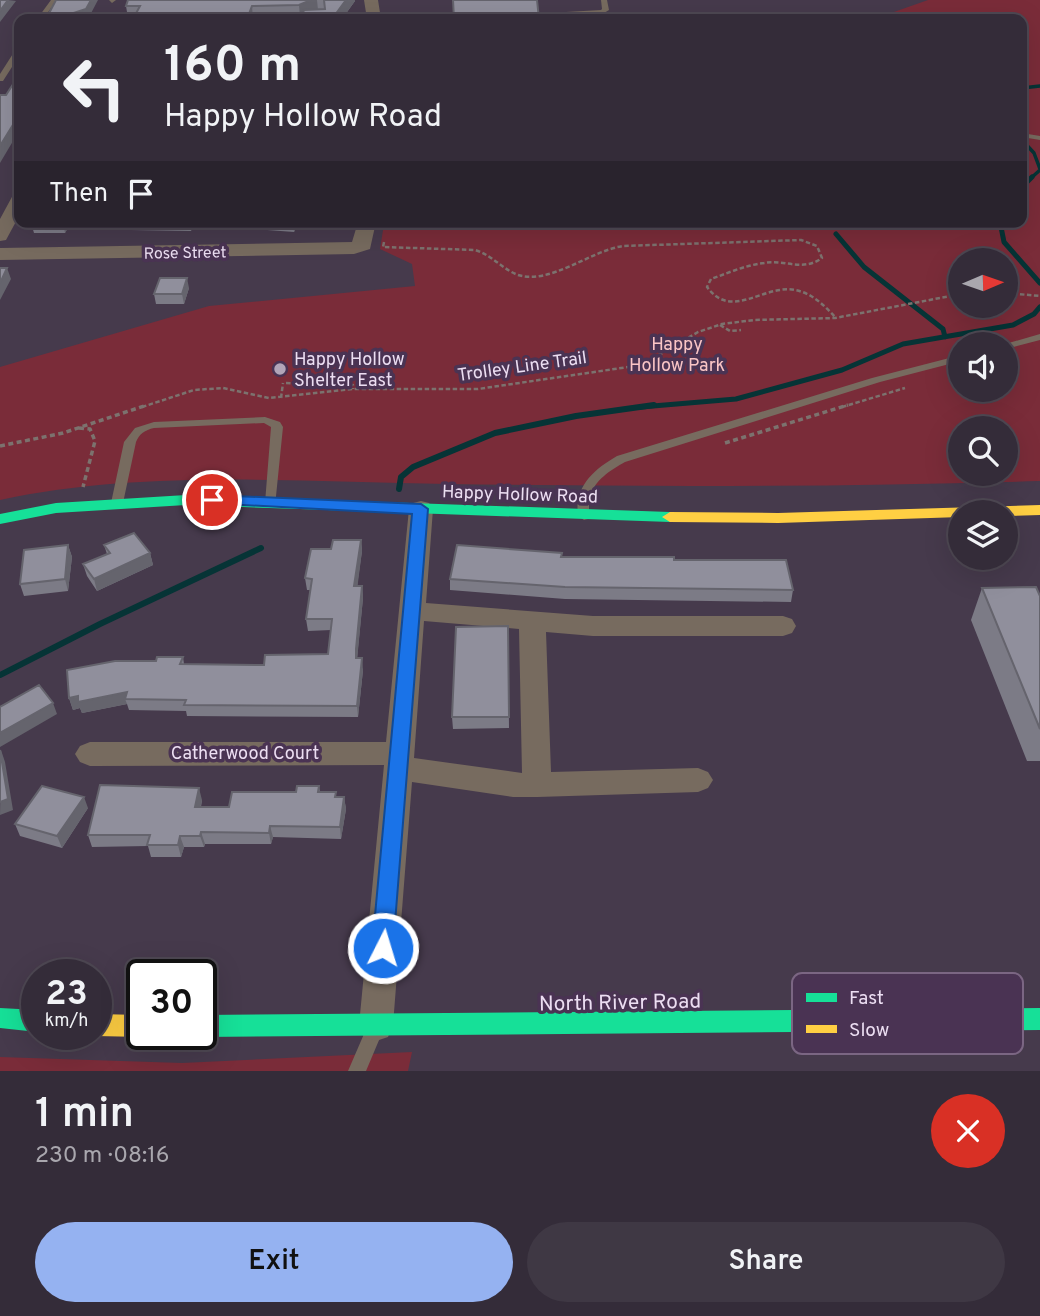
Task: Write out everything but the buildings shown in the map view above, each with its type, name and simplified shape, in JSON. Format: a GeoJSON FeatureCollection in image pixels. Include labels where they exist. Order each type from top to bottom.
{"type":"FeatureCollection","features":[{"type":"Feature","properties":{"kind":"main road","name":"Happy Hollow Road"},"geometry":{"type":"LineString","coordinates":[[0,519],[118,497],[584,516],[791,518],[1040,510]]}},
{"type":"Feature","properties":{"kind":"main road"},"geometry":{"type":"LineString","coordinates":[[0,1018],[21,1020]]}},
{"type":"Feature","properties":{"kind":"main road","name":"North River Road"},"geometry":{"type":"LineString","coordinates":[[217,1026],[792,1021]]}},
{"type":"Feature","properties":{"kind":"street"},"geometry":{"type":"LineString","coordinates":[[0,236],[14,209]]}},
{"type":"Feature","properties":{"kind":"street","name":"Rose Street"},"geometry":{"type":"LineString","coordinates":[[0,254],[342,249],[363,244],[372,232]]}},
{"type":"Feature","properties":{"kind":"street"},"geometry":{"type":"LineString","coordinates":[[376,1025],[421,509]]}},
{"type":"Feature","properties":{"kind":"street"},"geometry":{"type":"LineString","coordinates":[[412,611],[593,626],[783,626]]}},
{"type":"Feature","properties":{"kind":"street"},"geometry":{"type":"LineString","coordinates":[[532,620],[537,785]]}},
{"type":"Feature","properties":{"kind":"street","name":"Catherwood Court"},"geometry":{"type":"LineString","coordinates":[[90,754],[399,760],[513,785],[698,780]]}},
{"type":"Feature","properties":{"kind":"lane"},"geometry":{"type":"LineString","coordinates":[[566,14],[602,12],[606,10],[604,0]]}},
{"type":"Feature","properties":{"kind":"lane"},"geometry":{"type":"LineString","coordinates":[[0,79],[14,58]]}},
{"type":"Feature","properties":{"kind":"lane"},"geometry":{"type":"LineString","coordinates":[[1018,343],[1040,337]]}},
{"type":"Feature","properties":{"kind":"lane"},"geometry":{"type":"LineString","coordinates":[[584,516],[580,502],[586,490],[605,468],[621,459],[876,380],[948,361]]}},
{"type":"Feature","properties":{"kind":"lane"},"geometry":{"type":"LineString","coordinates":[[118,497],[130,442],[133,434],[139,430],[154,425],[265,420],[276,424],[277,428],[271,503]]}},
{"type":"Feature","properties":{"kind":"lane"},"geometry":{"type":"LineString","coordinates":[[357,1071],[376,1025]]}},
{"type":"Feature","properties":{"kind":"path"},"geometry":{"type":"LineString","coordinates":[[372,232],[383,247],[475,250],[486,253],[515,274],[528,277],[548,275],[613,247],[801,240],[813,243],[821,250],[822,258],[801,265],[758,263],[748,269],[711,278],[707,286],[710,292],[720,298],[740,301],[780,289],[798,290],[822,303],[836,318]]}},
{"type":"Feature","properties":{"kind":"path"},"geometry":{"type":"LineString","coordinates":[[1018,294],[1040,296]]}},
{"type":"Feature","properties":{"kind":"path","name":"Trolley Line Trail"},"geometry":{"type":"LineString","coordinates":[[0,446],[79,428],[194,390],[223,388],[281,398],[353,389],[478,389],[603,369],[632,368],[654,361],[696,333],[720,324],[836,318],[948,297]]}},
{"type":"Feature","properties":{"kind":"path"},"geometry":{"type":"LineString","coordinates":[[720,324],[730,331],[741,330]]}},
{"type":"Feature","properties":{"kind":"path"},"geometry":{"type":"LineString","coordinates":[[281,398],[285,383],[343,383],[353,385],[353,389]]}},
{"type":"Feature","properties":{"kind":"path"},"geometry":{"type":"LineString","coordinates":[[79,428],[90,429],[95,441],[83,489],[118,497]]}},
{"type":"Feature","properties":{"kind":"green space","name":"Happy Hollow Park"},"geometry":{"type":"Polygon","coordinates":[[[928,0],[1040,0],[1040,481],[1018,481],[1018,416],[948,416],[948,483],[670,486],[280,480],[167,481],[55,490],[0,500],[0,367],[209,306],[415,286],[412,264],[380,249],[383,228],[1027,228],[1027,14],[888,14],[928,0]]]}},
{"type":"Feature","properties":{"kind":"green space"},"geometry":{"type":"Polygon","coordinates":[[[412,1052],[408,1071],[0,1071],[0,1057],[182,1063],[412,1052]]]}},
{"type":"Feature","properties":{"kind":"waterway"},"geometry":{"type":"LineString","coordinates":[[1027,87],[1040,86]]}},
{"type":"Feature","properties":{"kind":"waterway"},"geometry":{"type":"LineString","coordinates":[[1027,145],[1034,153],[1040,169]]}},
{"type":"Feature","properties":{"kind":"waterway"},"geometry":{"type":"LineString","coordinates":[[1030,179],[1040,170]]}},
{"type":"Feature","properties":{"kind":"waterway"},"geometry":{"type":"LineString","coordinates":[[1027,182],[1030,179]]}},
{"type":"Feature","properties":{"kind":"waterway"},"geometry":{"type":"LineString","coordinates":[[1001,228],[1004,242],[1040,283]]}},
{"type":"Feature","properties":{"kind":"waterway"},"geometry":{"type":"LineString","coordinates":[[836,234],[864,267],[943,329],[945,337]]}},
{"type":"Feature","properties":{"kind":"waterway"},"geometry":{"type":"LineString","coordinates":[[945,337],[1013,325],[1034,314],[1040,307]]}},
{"type":"Feature","properties":{"kind":"waterway"},"geometry":{"type":"LineString","coordinates":[[641,407],[736,399],[842,370],[903,344],[945,337]]}},
{"type":"Feature","properties":{"kind":"waterway"},"geometry":{"type":"LineString","coordinates":[[399,489],[401,477],[413,467],[495,433],[576,416],[654,405]]}},
{"type":"Feature","properties":{"kind":"waterway"},"geometry":{"type":"LineString","coordinates":[[0,675],[100,624],[261,548]]}},
{"type":"Feature","properties":{"kind":"traffic: fast"},"geometry":{"type":"LineString","coordinates":[[0,519],[56,508],[186,500],[670,517]]}},
{"type":"Feature","properties":{"kind":"traffic: fast"},"geometry":{"type":"LineString","coordinates":[[0,1018],[21,1020]]}},
{"type":"Feature","properties":{"kind":"traffic: fast"},"geometry":{"type":"LineString","coordinates":[[1023,1019],[1040,1019]]}},
{"type":"Feature","properties":{"kind":"traffic: fast"},"geometry":{"type":"LineString","coordinates":[[217,1026],[792,1021]]}},
{"type":"Feature","properties":{"kind":"traffic: slow"},"geometry":{"type":"LineString","coordinates":[[670,517],[778,518],[1040,510]]}},
{"type":"Feature","properties":{"kind":"traffic: slow"},"geometry":{"type":"LineString","coordinates":[[112,1025],[126,1026]]}},
{"type":"Feature","properties":{"kind":"place","name":"Happy Hollow Shelter East"},"geometry":{"type":"Point","coordinates":[280,369]}},
{"type":"Feature","properties":{"kind":"route"},"geometry":{"type":"LineString","coordinates":[[212,500],[421,509],[383,948]]}}]}
